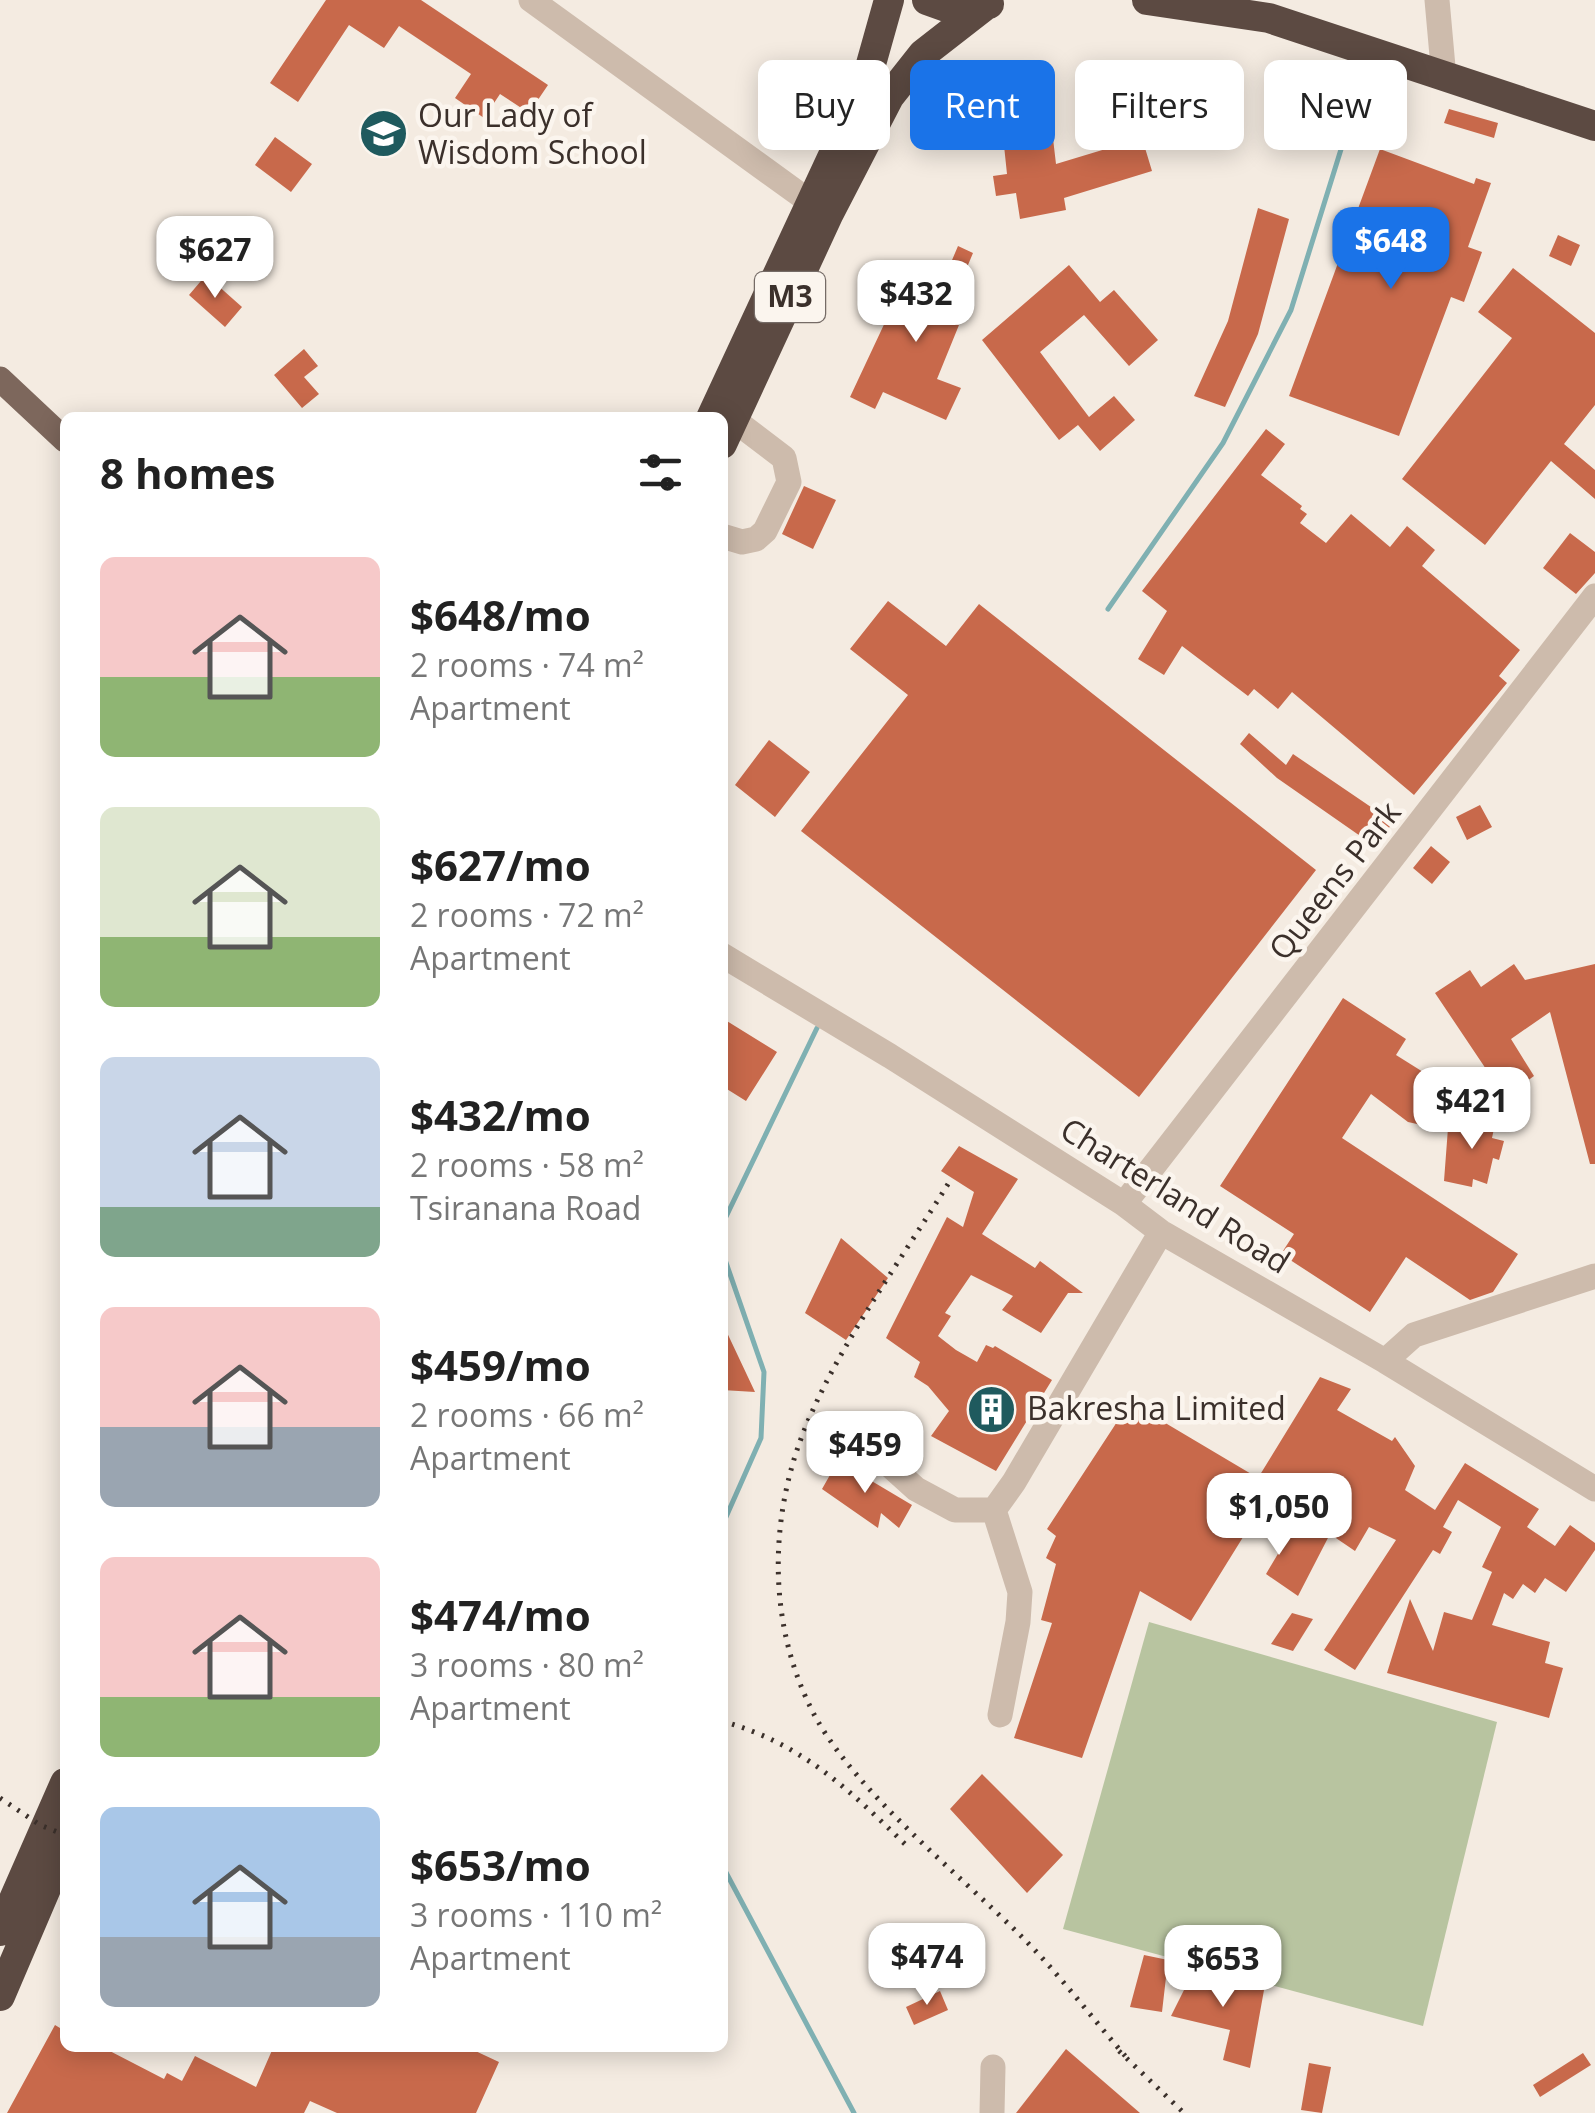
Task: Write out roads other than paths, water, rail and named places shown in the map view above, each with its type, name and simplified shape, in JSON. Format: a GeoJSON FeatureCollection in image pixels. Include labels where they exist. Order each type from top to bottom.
{"type":"FeatureCollection","features":[{"type":"Feature","properties":{"kind":"highway","name":"M3"},"geometry":{"type":"LineString","coordinates":[[728,412],[810,202],[864,89],[888,0]]}},
{"type":"Feature","properties":{"kind":"highway","name":"M3"},"geometry":{"type":"LineString","coordinates":[[926,0],[955,10],[991,3]]}},
{"type":"Feature","properties":{"kind":"highway"},"geometry":{"type":"LineString","coordinates":[[1147,0],[1267,11],[1444,78],[1595,126]]}},
{"type":"Feature","properties":{"kind":"highway","name":"M3"},"geometry":{"type":"LineString","coordinates":[[728,415],[889,96],[924,54],[991,3]]}},
{"type":"Feature","properties":{"kind":"highway"},"geometry":{"type":"LineString","coordinates":[[0,1996],[53,1851],[60,1799]]}},
{"type":"Feature","properties":{"kind":"highway"},"geometry":{"type":"LineString","coordinates":[[3,1915],[53,1851]]}},
{"type":"Feature","properties":{"kind":"main road"},"geometry":{"type":"LineString","coordinates":[[0,379],[60,435]]}},
{"type":"Feature","properties":{"kind":"street"},"geometry":{"type":"LineString","coordinates":[[531,0],[810,202]]}},
{"type":"Feature","properties":{"kind":"street"},"geometry":{"type":"LineString","coordinates":[[1437,0],[1444,78]]}},
{"type":"Feature","properties":{"kind":"street"},"geometry":{"type":"LineString","coordinates":[[728,430],[784,458],[789,482],[764,532],[756,539],[742,542],[728,538]]}},
{"type":"Feature","properties":{"kind":"street","name":"Queens Park"},"geometry":{"type":"LineString","coordinates":[[1124,1204],[1595,596]]}},
{"type":"Feature","properties":{"kind":"street","name":"Charterland Road"},"geometry":{"type":"LineString","coordinates":[[728,959],[1124,1204],[1161,1232],[1385,1361],[1595,1489]]}},
{"type":"Feature","properties":{"kind":"street"},"geometry":{"type":"LineString","coordinates":[[994,1510],[1161,1232]]}},
{"type":"Feature","properties":{"kind":"street"},"geometry":{"type":"LineString","coordinates":[[1385,1361],[1399,1344],[1414,1335],[1595,1276]]}},
{"type":"Feature","properties":{"kind":"street"},"geometry":{"type":"LineString","coordinates":[[855,1434],[916,1489],[955,1510],[994,1510]]}},
{"type":"Feature","properties":{"kind":"street"},"geometry":{"type":"LineString","coordinates":[[994,1510],[1020,1592],[1000,1716]]}},
{"type":"Feature","properties":{"kind":"street"},"geometry":{"type":"LineString","coordinates":[[992,2113],[993,2066]]}},
{"type":"Feature","properties":{"kind":"waterway"},"geometry":{"type":"LineString","coordinates":[[1108,609],[1223,443],[1291,310],[1341,150]]}},
{"type":"Feature","properties":{"kind":"waterway"},"geometry":{"type":"LineString","coordinates":[[728,1213],[817,1028]]}},
{"type":"Feature","properties":{"kind":"waterway"},"geometry":{"type":"LineString","coordinates":[[728,1268],[764,1372],[761,1438],[728,1512]]}},
{"type":"Feature","properties":{"kind":"waterway"},"geometry":{"type":"LineString","coordinates":[[728,1876],[854,2113]]}},
{"type":"Feature","properties":{"kind":"railway"},"geometry":{"type":"LineString","coordinates":[[948,1184],[844,1350],[796,1453],[787,1486],[778,1554],[783,1621],[801,1687],[816,1718],[856,1775],[1032,1948],[1127,2058]]}},
{"type":"Feature","properties":{"kind":"railway"},"geometry":{"type":"LineString","coordinates":[[728,1723],[777,1742],[823,1771],[907,1846]]}},
{"type":"Feature","properties":{"kind":"railway"},"geometry":{"type":"LineString","coordinates":[[0,1798],[40,1825],[60,1833]]}},
{"type":"Feature","properties":{"kind":"railway"},"geometry":{"type":"LineString","coordinates":[[1119,2051],[1184,2113]]}},
{"type":"Feature","properties":{"kind":"place","name":"Our Lady of Wisdom School"},"geometry":{"type":"Point","coordinates":[383,134]}},
{"type":"Feature","properties":{"kind":"place","name":"Bakresha Limited"},"geometry":{"type":"Point","coordinates":[992,1409]}}]}
